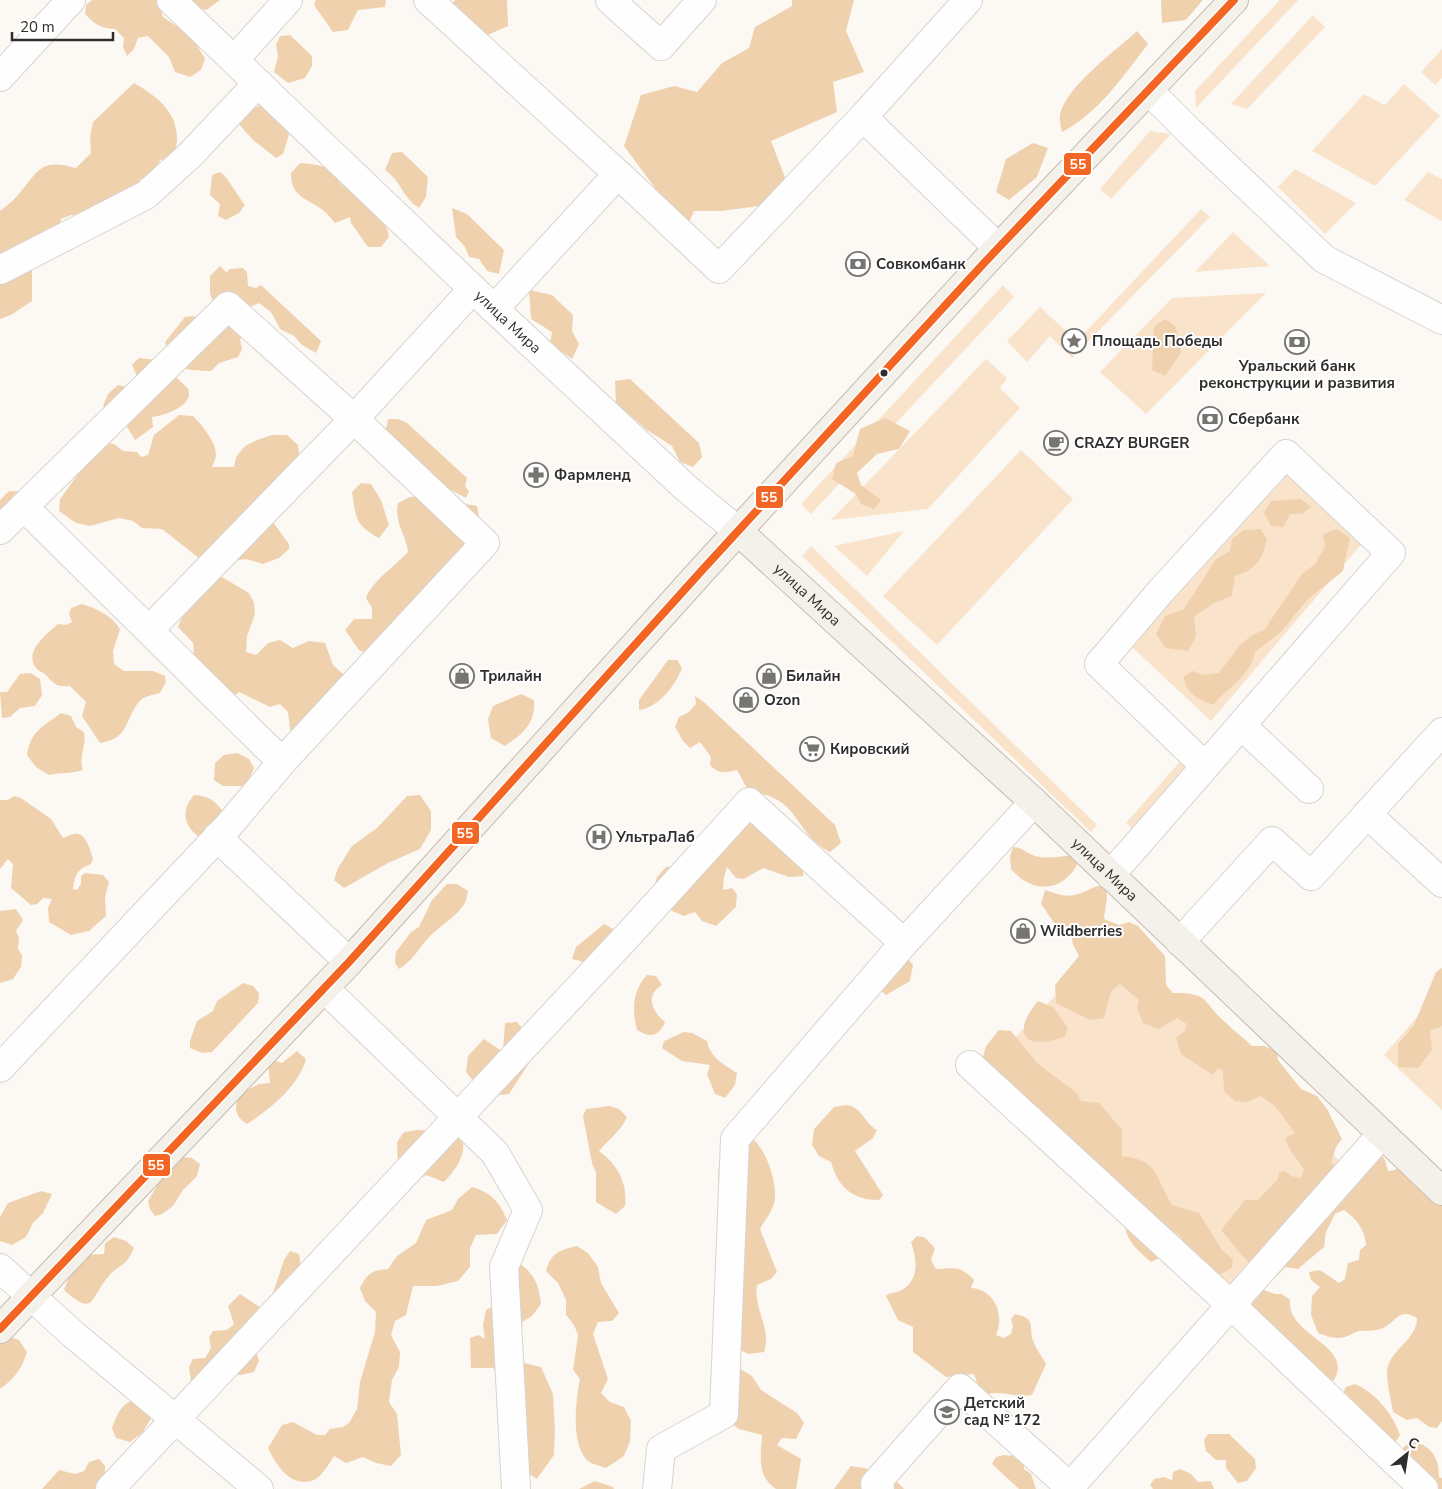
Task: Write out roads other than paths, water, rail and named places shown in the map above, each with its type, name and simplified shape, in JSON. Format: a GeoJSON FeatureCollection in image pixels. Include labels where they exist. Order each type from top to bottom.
{"type":"FeatureCollection","features":[{"type":"Feature","properties":{"kind":"main road"},"geometry":{"type":"LineString","coordinates":[[0,1329],[349,962],[738,531],[998,248],[1234,0]]}},
{"type":"Feature","properties":{"kind":"main road","name":"улица Мира"},"geometry":{"type":"LineString","coordinates":[[738,531],[1034,802],[1442,1191]]}},
{"type":"Feature","properties":{"kind":"street"},"geometry":{"type":"LineString","coordinates":[[0,77],[71,0]]}},
{"type":"Feature","properties":{"kind":"street","name":"улица Мира"},"geometry":{"type":"LineString","coordinates":[[172,0],[494,309],[686,488],[738,531]]}},
{"type":"Feature","properties":{"kind":"street"},"geometry":{"type":"LineString","coordinates":[[235,59],[288,0]]}},
{"type":"Feature","properties":{"kind":"street"},"geometry":{"type":"LineString","coordinates":[[428,0],[719,269],[862,117],[968,0]]}},
{"type":"Feature","properties":{"kind":"street"},"geometry":{"type":"LineString","coordinates":[[610,0],[660,46],[702,0]]}},
{"type":"Feature","properties":{"kind":"street"},"geometry":{"type":"LineString","coordinates":[[0,270],[146,195],[195,150],[258,83]]}},
{"type":"Feature","properties":{"kind":"street"},"geometry":{"type":"LineString","coordinates":[[1148,90],[1189,132],[1324,258],[1442,320]]}},
{"type":"Feature","properties":{"kind":"street"},"geometry":{"type":"LineString","coordinates":[[862,117],[998,248]]}},
{"type":"Feature","properties":{"kind":"street"},"geometry":{"type":"LineString","coordinates":[[494,309],[618,174]]}},
{"type":"Feature","properties":{"kind":"street"},"geometry":{"type":"LineString","coordinates":[[149,630],[354,420],[473,289]]}},
{"type":"Feature","properties":{"kind":"street"},"geometry":{"type":"LineString","coordinates":[[0,530],[228,306],[354,420],[484,543],[282,762],[217,837],[0,1068]]}},
{"type":"Feature","properties":{"kind":"street"},"geometry":{"type":"LineString","coordinates":[[1110,875],[1391,553],[1286,454],[1160,592],[1099,664],[1205,766]]}},
{"type":"Feature","properties":{"kind":"street"},"geometry":{"type":"LineString","coordinates":[[24,507],[282,762]]}},
{"type":"Feature","properties":{"kind":"street"},"geometry":{"type":"LineString","coordinates":[[1241,725],[1309,790]]}},
{"type":"Feature","properties":{"kind":"street"},"geometry":{"type":"LineString","coordinates":[[1180,942],[1272,841],[1311,876],[1442,732]]}},
{"type":"Feature","properties":{"kind":"street"},"geometry":{"type":"LineString","coordinates":[[110,1489],[459,1116],[749,802],[904,943]]}},
{"type":"Feature","properties":{"kind":"street"},"geometry":{"type":"LineString","coordinates":[[658,1489],[661,1449],[724,1414],[735,1139],[904,943],[1034,802]]}},
{"type":"Feature","properties":{"kind":"street"},"geometry":{"type":"LineString","coordinates":[[1367,814],[1442,883]]}},
{"type":"Feature","properties":{"kind":"street"},"geometry":{"type":"LineString","coordinates":[[217,837],[349,962]]}},
{"type":"Feature","properties":{"kind":"street"},"geometry":{"type":"LineString","coordinates":[[324,988],[459,1116],[495,1153],[528,1210],[504,1268],[516,1489]]}},
{"type":"Feature","properties":{"kind":"street"},"geometry":{"type":"LineString","coordinates":[[970,1065],[1231,1305],[1424,1489]]}},
{"type":"Feature","properties":{"kind":"street"},"geometry":{"type":"LineString","coordinates":[[880,1489],[875,1484],[960,1388],[1071,1488],[1382,1134]]}},
{"type":"Feature","properties":{"kind":"street"},"geometry":{"type":"LineString","coordinates":[[0,1268],[31,1297],[259,1489]]}},
{"type":"Feature","properties":{"kind":"place","name":"Совкомбанк"},"geometry":{"type":"Point","coordinates":[858,264]}},
{"type":"Feature","properties":{"kind":"place","name":"Площадь Победы"},"geometry":{"type":"Point","coordinates":[1074,341]}},
{"type":"Feature","properties":{"kind":"place","name":"Уральский банк реконструкции и развития"},"geometry":{"type":"Point","coordinates":[1297,342]}},
{"type":"Feature","properties":{"kind":"place","name":"Сбербанк"},"geometry":{"type":"Point","coordinates":[1210,419]}},
{"type":"Feature","properties":{"kind":"place","name":"CRAZY BURGER"},"geometry":{"type":"Point","coordinates":[1056,443]}},
{"type":"Feature","properties":{"kind":"place","name":"Фармленд"},"geometry":{"type":"Point","coordinates":[536,475]}},
{"type":"Feature","properties":{"kind":"place","name":"Трилайн"},"geometry":{"type":"Point","coordinates":[462,676]}},
{"type":"Feature","properties":{"kind":"place","name":"Билайн"},"geometry":{"type":"Point","coordinates":[769,676]}},
{"type":"Feature","properties":{"kind":"place","name":"Ozon"},"geometry":{"type":"Point","coordinates":[746,700]}},
{"type":"Feature","properties":{"kind":"place","name":"Кировский"},"geometry":{"type":"Point","coordinates":[812,749]}},
{"type":"Feature","properties":{"kind":"place","name":"УльтраЛаб"},"geometry":{"type":"Point","coordinates":[599,837]}},
{"type":"Feature","properties":{"kind":"place","name":"Wildberries"},"geometry":{"type":"Point","coordinates":[1023,931]}},
{"type":"Feature","properties":{"kind":"place","name":"Детский сад № 172"},"geometry":{"type":"Point","coordinates":[947,1412]}}]}
